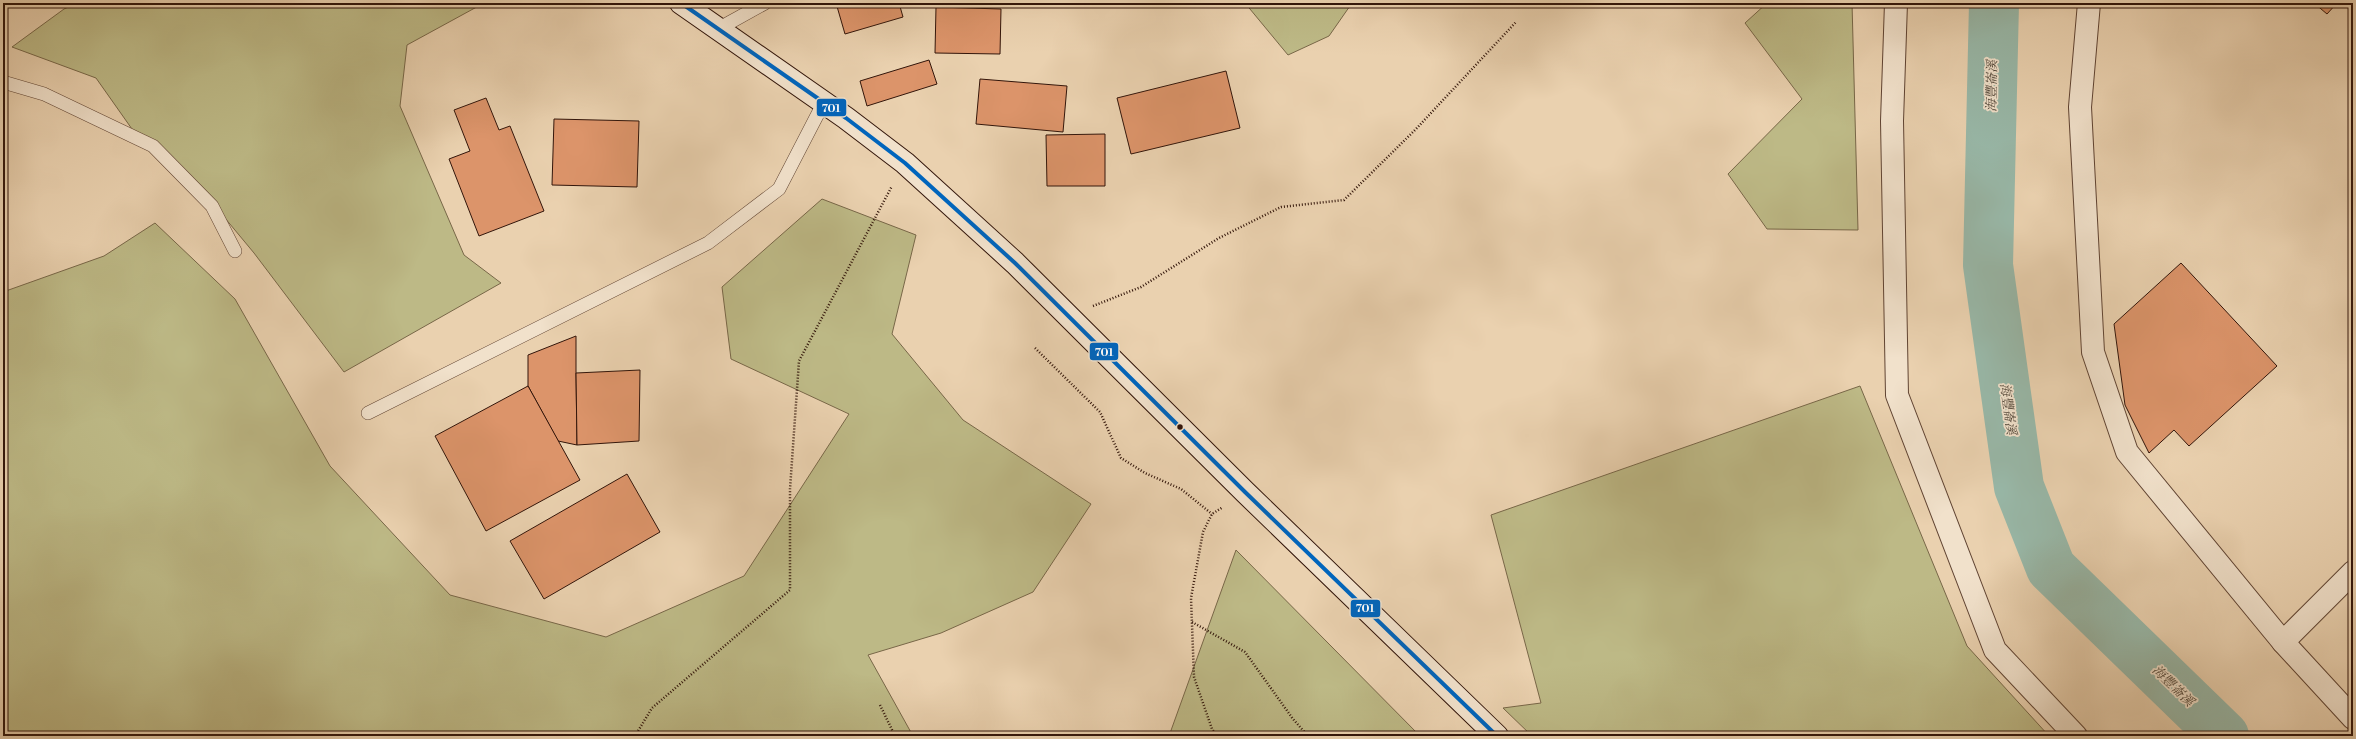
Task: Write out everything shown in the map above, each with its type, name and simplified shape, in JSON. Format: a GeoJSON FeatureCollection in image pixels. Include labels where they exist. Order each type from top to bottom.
{"type":"FeatureCollection","features":[{"type":"Feature","properties":{"kind":"street"},"geometry":{"type":"LineString","coordinates":[[681,3],[824,102],[905,163],[1015,263],[1245,492],[1497,736]]}},
{"type":"Feature","properties":{"kind":"street"},"geometry":{"type":"LineString","coordinates":[[1896,3],[1892,121],[1897,395],[1995,650],[2076,736]]}},
{"type":"Feature","properties":{"kind":"street"},"geometry":{"type":"LineString","coordinates":[[2089,3],[2080,107],[2093,352],[2127,452],[2283,642],[2353,718]]}},
{"type":"Feature","properties":{"kind":"street"},"geometry":{"type":"LineString","coordinates":[[2283,642],[2353,572]]}},
{"type":"Feature","properties":{"kind":"lane"},"geometry":{"type":"LineString","coordinates":[[718,29],[765,3]]}},
{"type":"Feature","properties":{"kind":"lane"},"geometry":{"type":"LineString","coordinates":[[3,82],[44,94],[153,146],[212,206],[235,251]]}},
{"type":"Feature","properties":{"kind":"lane"},"geometry":{"type":"LineString","coordinates":[[368,413],[708,243],[779,189],[824,102]]}},
{"type":"Feature","properties":{"kind":"path"},"geometry":{"type":"LineString","coordinates":[[1069,316],[1141,287],[1219,238],[1282,207],[1344,200],[1416,129],[1516,22]]}},
{"type":"Feature","properties":{"kind":"path"},"geometry":{"type":"LineString","coordinates":[[635,736],[652,708],[790,590],[790,489],[799,361],[905,163]]}},
{"type":"Feature","properties":{"kind":"path"},"geometry":{"type":"LineString","coordinates":[[1035,348],[1100,412],[1121,458],[1145,473],[1181,489],[1212,514]]}},
{"type":"Feature","properties":{"kind":"path"},"geometry":{"type":"LineString","coordinates":[[1217,736],[1212,729],[1194,677],[1191,598],[1201,540],[1212,514],[1245,492]]}},
{"type":"Feature","properties":{"kind":"path"},"geometry":{"type":"LineString","coordinates":[[1192,622],[1245,652],[1293,719],[1308,736]]}},
{"type":"Feature","properties":{"kind":"path"},"geometry":{"type":"LineString","coordinates":[[880,705],[895,736]]}},
{"type":"Feature","properties":{"kind":"shaded area"},"geometry":{"type":"Polygon","coordinates":[[[77,3],[484,3],[407,45],[400,106],[464,255],[501,283],[344,372],[254,253],[195,182],[139,139],[96,78],[12,47],[64,9],[77,3]]]}},
{"type":"Feature","properties":{"kind":"shaded area"},"geometry":{"type":"Polygon","coordinates":[[[1245,3],[1352,3],[1329,36],[1288,55],[1245,3]]]}},
{"type":"Feature","properties":{"kind":"shaded area"},"geometry":{"type":"Polygon","coordinates":[[[1767,3],[1852,3],[1858,230],[1767,229],[1728,174],[1802,99],[1745,23],[1767,3]]]}},
{"type":"Feature","properties":{"kind":"shaded area"},"geometry":{"type":"Polygon","coordinates":[[[822,199],[916,235],[892,334],[963,420],[1091,504],[1033,592],[941,633],[868,655],[913,736],[3,736],[3,292],[104,256],[155,223],[235,299],[330,466],[450,595],[606,637],[744,576],[849,414],[731,359],[722,287],[822,199]]]}},
{"type":"Feature","properties":{"kind":"shaded area"},"geometry":{"type":"Polygon","coordinates":[[[1860,386],[1967,646],[2049,736],[1532,736],[1503,708],[1541,703],[1491,515],[1860,386]]]}},
{"type":"Feature","properties":{"kind":"shaded area"},"geometry":{"type":"Polygon","coordinates":[[[1236,550],[1420,736],[1169,736],[1236,550]]]}},
{"type":"Feature","properties":{"kind":"building"},"geometry":{"type":"Polygon","coordinates":[[[836,3],[899,3],[903,17],[845,34],[836,3]]]}},
{"type":"Feature","properties":{"kind":"building"},"geometry":{"type":"Polygon","coordinates":[[[2314,3],[2337,3],[2327,14],[2314,3]]]}},
{"type":"Feature","properties":{"kind":"building"},"geometry":{"type":"Polygon","coordinates":[[[936,7],[1001,9],[1000,54],[935,53],[936,7]]]}},
{"type":"Feature","properties":{"kind":"building"},"geometry":{"type":"Polygon","coordinates":[[[929,60],[937,84],[867,106],[860,81],[929,60]]]}},
{"type":"Feature","properties":{"kind":"building"},"geometry":{"type":"Polygon","coordinates":[[[1226,71],[1240,128],[1131,154],[1117,98],[1226,71]]]}},
{"type":"Feature","properties":{"kind":"building"},"geometry":{"type":"Polygon","coordinates":[[[980,79],[1067,86],[1063,132],[976,124],[980,79]]]}},
{"type":"Feature","properties":{"kind":"building"},"geometry":{"type":"Polygon","coordinates":[[[486,98],[499,130],[510,126],[544,211],[479,236],[449,159],[470,151],[454,110],[486,98]]]}},
{"type":"Feature","properties":{"kind":"building"},"geometry":{"type":"Polygon","coordinates":[[[554,119],[639,121],[637,187],[552,185],[554,119]]]}},
{"type":"Feature","properties":{"kind":"building"},"geometry":{"type":"Polygon","coordinates":[[[1105,134],[1105,186],[1047,186],[1046,135],[1105,134]]]}},
{"type":"Feature","properties":{"kind":"building"},"geometry":{"type":"Polygon","coordinates":[[[2181,263],[2277,366],[2189,446],[2174,430],[2149,453],[2125,405],[2114,324],[2181,263]]]}},
{"type":"Feature","properties":{"kind":"building"},"geometry":{"type":"Polygon","coordinates":[[[576,336],[577,445],[558,441],[528,386],[528,355],[576,336]]]}},
{"type":"Feature","properties":{"kind":"building"},"geometry":{"type":"Polygon","coordinates":[[[640,370],[639,441],[577,445],[576,373],[640,370]]]}},
{"type":"Feature","properties":{"kind":"building"},"geometry":{"type":"Polygon","coordinates":[[[528,386],[580,480],[486,531],[435,436],[528,386]]]}},
{"type":"Feature","properties":{"kind":"building"},"geometry":{"type":"Polygon","coordinates":[[[627,474],[660,532],[544,599],[510,541],[627,474]]]}},
{"type":"Feature","properties":{"kind":"waterway","name":"海豐崙溪"},"geometry":{"type":"LineString","coordinates":[[1994,3],[1988,265],[2019,487],[2051,568],[2224,736]]}},
{"type":"Feature","properties":{"kind":"transit line","name":"701"},"geometry":{"type":"LineString","coordinates":[[681,3],[846,118],[905,163],[1015,263],[1245,492],[1497,736]]}}]}
